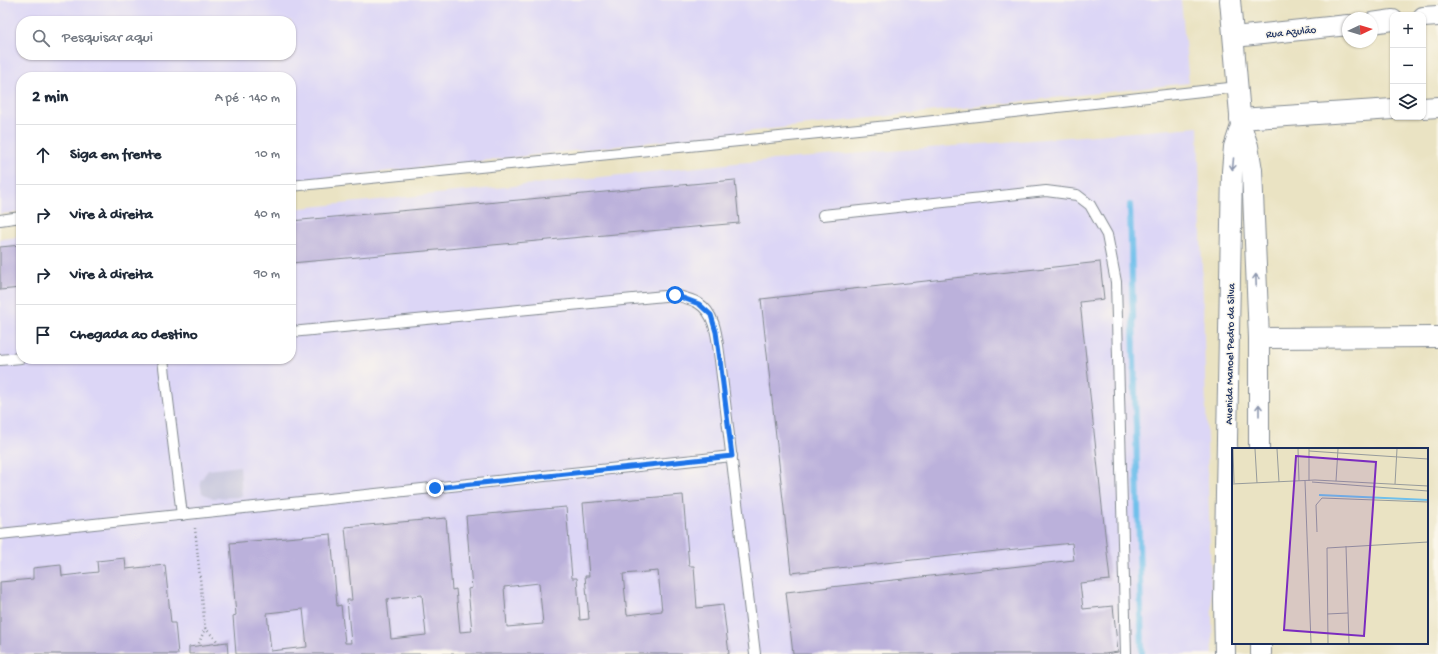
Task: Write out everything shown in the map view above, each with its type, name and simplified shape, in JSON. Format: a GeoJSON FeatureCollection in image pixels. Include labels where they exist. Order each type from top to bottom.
{"type":"FeatureCollection","features":[{"type":"Feature","properties":{"kind":"street","name":"Avenida Manoel Pedro da Silva"},"geometry":{"type":"LineString","coordinates":[[1230,0],[1240,123],[1248,146],[1252,170],[1259,338],[1260,448]]}},
{"type":"Feature","properties":{"kind":"street"},"geometry":{"type":"LineString","coordinates":[[1426,17],[1438,16]]}},
{"type":"Feature","properties":{"kind":"street"},"geometry":{"type":"LineString","coordinates":[[1378,22],[1390,20]]}},
{"type":"Feature","properties":{"kind":"street","name":"Rua Azulão"},"geometry":{"type":"LineString","coordinates":[[1234,37],[1342,26]]}},
{"type":"Feature","properties":{"kind":"street"},"geometry":{"type":"LineString","coordinates":[[1426,108],[1438,107]]}},
{"type":"Feature","properties":{"kind":"street"},"geometry":{"type":"LineString","coordinates":[[1240,123],[1390,109]]}},
{"type":"Feature","properties":{"kind":"street","name":"Avenida Manoel Pedro da Silva"},"geometry":{"type":"LineString","coordinates":[[1225,654],[1229,600],[1232,171],[1234,147],[1240,123]]}},
{"type":"Feature","properties":{"kind":"street"},"geometry":{"type":"LineString","coordinates":[[1259,338],[1438,337]]}},
{"type":"Feature","properties":{"kind":"lane"},"geometry":{"type":"LineString","coordinates":[[296,185],[888,126],[1238,87]]}},
{"type":"Feature","properties":{"kind":"lane"},"geometry":{"type":"LineString","coordinates":[[823,214],[1046,191],[1077,195],[1090,205],[1107,235],[1116,282],[1126,654]]}},
{"type":"Feature","properties":{"kind":"lane"},"geometry":{"type":"LineString","coordinates":[[0,220],[16,218]]}},
{"type":"Feature","properties":{"kind":"lane"},"geometry":{"type":"LineString","coordinates":[[296,332],[675,295],[699,304],[711,315],[716,332],[755,654]]}},
{"type":"Feature","properties":{"kind":"lane"},"geometry":{"type":"LineString","coordinates":[[0,360],[16,358]]}},
{"type":"Feature","properties":{"kind":"lane"},"geometry":{"type":"LineString","coordinates":[[164,364],[182,515]]}},
{"type":"Feature","properties":{"kind":"lane"},"geometry":{"type":"LineString","coordinates":[[0,534],[732,456]]}},
{"type":"Feature","properties":{"kind":"path"},"geometry":{"type":"LineString","coordinates":[[194,514],[205,628],[198,646]]}},
{"type":"Feature","properties":{"kind":"path"},"geometry":{"type":"LineString","coordinates":[[205,628],[220,643]]}},
{"type":"Feature","properties":{"kind":"shaded area"},"geometry":{"type":"Polygon","coordinates":[[[0,0],[1181,0],[1189,83],[296,181],[296,72],[16,72],[16,212],[0,214],[0,0]]]}},
{"type":"Feature","properties":{"kind":"shaded area"},"geometry":{"type":"Polygon","coordinates":[[[1198,127],[1213,654],[0,654],[0,239],[16,237],[16,364],[296,364],[296,208],[736,163],[1198,127]]]}},
{"type":"Feature","properties":{"kind":"shaded area"},"geometry":{"type":"Polygon","coordinates":[[[240,466],[242,497],[212,498],[202,493],[200,481],[208,470],[240,466]]]}},
{"type":"Feature","properties":{"kind":"building"},"geometry":{"type":"Polygon","coordinates":[[[735,180],[739,223],[296,263],[296,221],[735,180]]]}},
{"type":"Feature","properties":{"kind":"building"},"geometry":{"type":"Polygon","coordinates":[[[16,245],[16,288],[0,290],[0,247],[16,245]]]}},
{"type":"Feature","properties":{"kind":"building"},"geometry":{"type":"Polygon","coordinates":[[[1100,262],[1104,299],[1080,302],[1110,580],[1080,583],[1083,609],[1113,606],[1118,652],[1105,654],[793,654],[786,592],[1074,560],[1072,543],[791,573],[761,299],[1100,262]]]}},
{"type":"Feature","properties":{"kind":"building"},"geometry":{"type":"Polygon","coordinates":[[[683,495],[689,566],[694,566],[697,608],[723,605],[729,654],[236,654],[233,616],[236,615],[230,543],[331,534],[337,606],[341,605],[345,643],[351,643],[347,600],[352,600],[345,527],[446,518],[452,590],[456,589],[460,632],[472,631],[468,589],[472,588],[466,516],[566,507],[572,578],[577,578],[580,620],[589,619],[585,576],[589,576],[583,503],[683,495]],[[658,571],[623,574],[627,615],[662,611],[658,571]],[[539,583],[504,587],[507,627],[543,624],[539,583]],[[422,595],[387,599],[391,639],[426,635],[422,595]],[[303,609],[267,613],[271,651],[307,647],[303,609]]]}},
{"type":"Feature","properties":{"kind":"building"},"geometry":{"type":"Polygon","coordinates":[[[125,558],[126,569],[165,565],[171,623],[175,623],[178,654],[0,654],[0,582],[33,579],[33,568],[61,565],[62,576],[98,572],[97,561],[125,558]]]}},
{"type":"Feature","properties":{"kind":"building"},"geometry":{"type":"Polygon","coordinates":[[[227,642],[228,654],[189,654],[189,647],[227,642]]]}},
{"type":"Feature","properties":{"kind":"waterway"},"geometry":{"type":"LineString","coordinates":[[1130,205],[1142,654]]}},
{"type":"Feature","properties":{"kind":"route"},"geometry":{"type":"LineString","coordinates":[[435,488],[732,456],[716,332],[711,315],[699,304],[675,295]]}}]}
